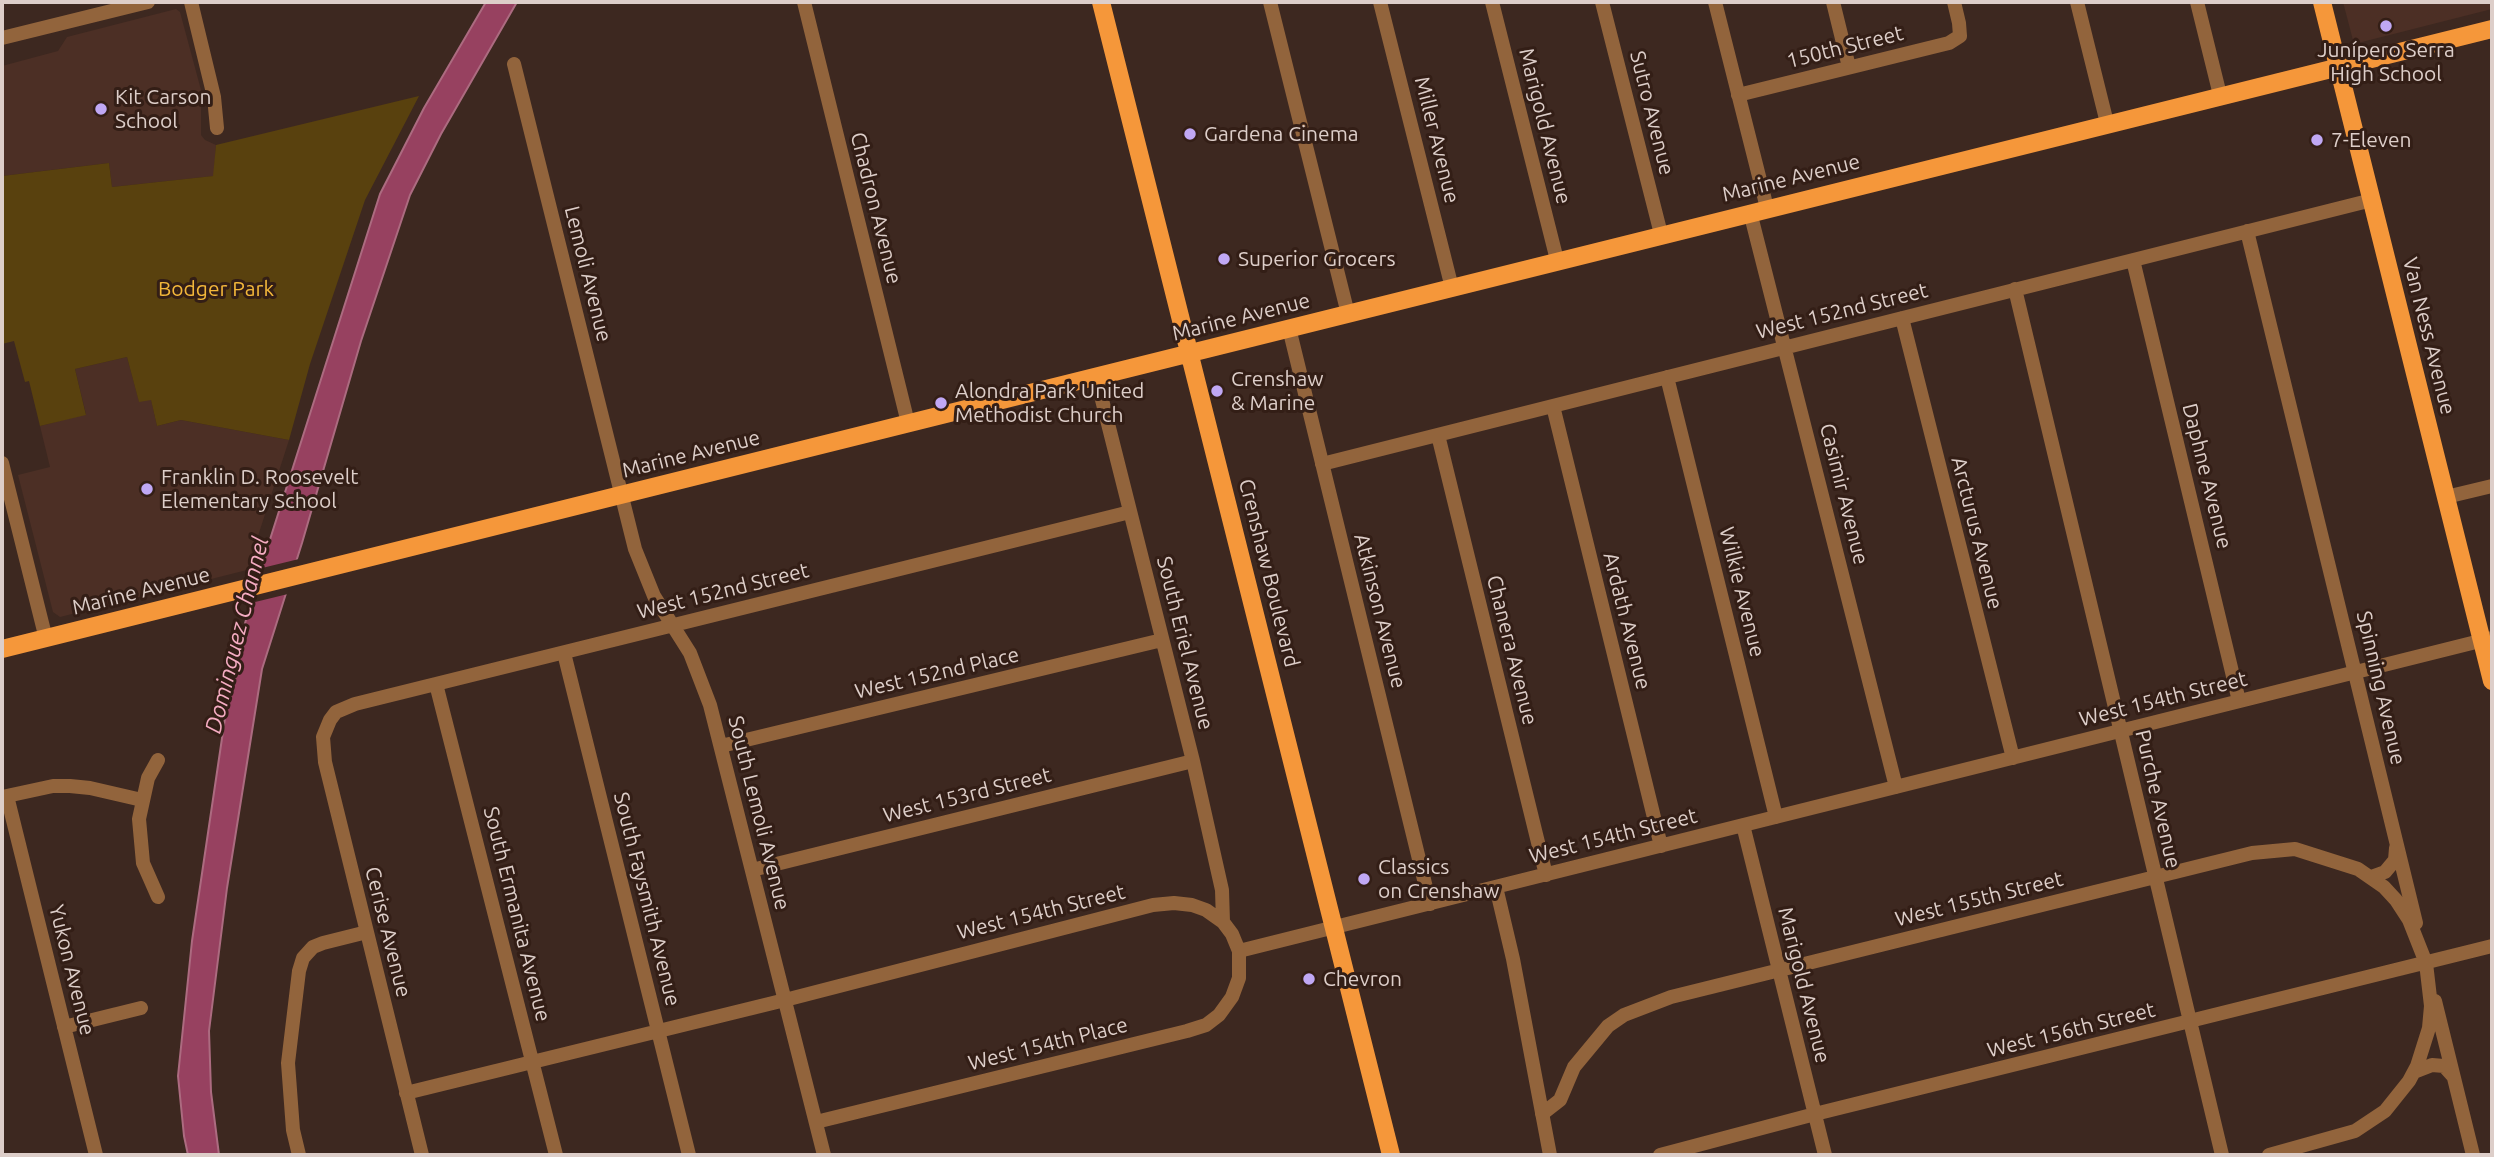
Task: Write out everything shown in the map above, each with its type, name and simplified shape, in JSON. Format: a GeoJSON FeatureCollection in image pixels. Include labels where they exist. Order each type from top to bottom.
{"type":"FeatureCollection","features":[{"type":"Feature","properties":{"kind":"main road","name":"Crenshaw Boulevard"},"geometry":{"type":"LineString","coordinates":[[1101,2],[1391,1155]]}},
{"type":"Feature","properties":{"kind":"main road","name":"Van Ness Avenue"},"geometry":{"type":"LineString","coordinates":[[2322,2],[2446,498],[2487,639],[2492,681]]}},
{"type":"Feature","properties":{"kind":"main road","name":"Marine Avenue"},"geometry":{"type":"LineString","coordinates":[[2,649],[2492,29]]}},
{"type":"Feature","properties":{"kind":"street"},"geometry":{"type":"LineString","coordinates":[[2,38],[148,2]]}},
{"type":"Feature","properties":{"kind":"street"},"geometry":{"type":"LineString","coordinates":[[191,2],[214,97],[216,128]]}},
{"type":"Feature","properties":{"kind":"street","name":"Chadron Avenue"},"geometry":{"type":"LineString","coordinates":[[804,2],[908,423]]}},
{"type":"Feature","properties":{"kind":"street"},"geometry":{"type":"LineString","coordinates":[[1269,2],[1348,314]]}},
{"type":"Feature","properties":{"kind":"street","name":"Miller Avenue"},"geometry":{"type":"LineString","coordinates":[[1380,2],[1452,288]]}},
{"type":"Feature","properties":{"kind":"street","name":"Marigold Avenue"},"geometry":{"type":"LineString","coordinates":[[1492,2],[1557,260]]}},
{"type":"Feature","properties":{"kind":"street","name":"Sutro Avenue"},"geometry":{"type":"LineString","coordinates":[[1602,2],[1661,234]]}},
{"type":"Feature","properties":{"kind":"street","name":"Casimir Avenue"},"geometry":{"type":"LineString","coordinates":[[1715,2],[1738,95],[1785,348],[1896,787]]}},
{"type":"Feature","properties":{"kind":"street"},"geometry":{"type":"LineString","coordinates":[[1833,2],[1849,67]]}},
{"type":"Feature","properties":{"kind":"street","name":"150th Street"},"geometry":{"type":"LineString","coordinates":[[1738,95],[1949,43],[1960,36],[1954,2]]}},
{"type":"Feature","properties":{"kind":"street"},"geometry":{"type":"LineString","coordinates":[[2077,2],[2107,123]]}},
{"type":"Feature","properties":{"kind":"street"},"geometry":{"type":"LineString","coordinates":[[2197,2],[2220,95]]}},
{"type":"Feature","properties":{"kind":"street","name":"Lemoli Avenue"},"geometry":{"type":"LineString","coordinates":[[514,64],[622,495]]}},
{"type":"Feature","properties":{"kind":"street","name":"West 152nd Street"},"geometry":{"type":"LineString","coordinates":[[1322,464],[2372,200]]}},
{"type":"Feature","properties":{"kind":"street","name":"Spinning Avenue"},"geometry":{"type":"LineString","coordinates":[[2247,231],[2473,1155]]}},
{"type":"Feature","properties":{"kind":"street","name":"Daphne Avenue"},"geometry":{"type":"LineString","coordinates":[[2133,260],[2239,701]]}},
{"type":"Feature","properties":{"kind":"street","name":"Purche Avenue"},"geometry":{"type":"LineString","coordinates":[[2015,289],[2222,1155]]}},
{"type":"Feature","properties":{"kind":"street","name":"Arcturus Avenue"},"geometry":{"type":"LineString","coordinates":[[1902,318],[2012,758]]}},
{"type":"Feature","properties":{"kind":"street","name":"Atkinson Avenue"},"geometry":{"type":"LineString","coordinates":[[1289,328],[1430,904]]}},
{"type":"Feature","properties":{"kind":"street","name":"South Eriel Avenue"},"geometry":{"type":"LineString","coordinates":[[1096,376],[1193,761],[1222,890],[1223,922]]}},
{"type":"Feature","properties":{"kind":"street","name":"Wilkie Avenue"},"geometry":{"type":"LineString","coordinates":[[1667,377],[1776,817]]}},
{"type":"Feature","properties":{"kind":"street","name":"Ardath Avenue"},"geometry":{"type":"LineString","coordinates":[[1553,406],[1661,846]]}},
{"type":"Feature","properties":{"kind":"street","name":"Chanera Avenue"},"geometry":{"type":"LineString","coordinates":[[1438,435],[1546,875]]}},
{"type":"Feature","properties":{"kind":"street"},"geometry":{"type":"LineString","coordinates":[[2,463],[46,639]]}},
{"type":"Feature","properties":{"kind":"street"},"geometry":{"type":"LineString","coordinates":[[2446,498],[2492,486]]}},
{"type":"Feature","properties":{"kind":"street","name":"South Lemoli Avenue"},"geometry":{"type":"LineString","coordinates":[[622,495],[641,565],[654,596],[674,624],[702,679],[824,1155]]}},
{"type":"Feature","properties":{"kind":"street","name":"West 152nd Street"},"geometry":{"type":"LineString","coordinates":[[330,720],[336,712],[355,704],[1130,512]]}},
{"type":"Feature","properties":{"kind":"street","name":"West 154th Street"},"geometry":{"type":"LineString","coordinates":[[1239,951],[2487,639]]}},
{"type":"Feature","properties":{"kind":"street","name":"West 152nd Place"},"geometry":{"type":"LineString","coordinates":[[721,746],[1162,640]]}},
{"type":"Feature","properties":{"kind":"street","name":"South Faysmith Avenue"},"geometry":{"type":"LineString","coordinates":[[564,653],[689,1155]]}},
{"type":"Feature","properties":{"kind":"street","name":"South Ermanita Avenue"},"geometry":{"type":"LineString","coordinates":[[436,684],[556,1155]]}},
{"type":"Feature","properties":{"kind":"street","name":"Cerise Avenue"},"geometry":{"type":"LineString","coordinates":[[330,720],[323,737],[325,762],[422,1155]]}},
{"type":"Feature","properties":{"kind":"street"},"geometry":{"type":"LineString","coordinates":[[158,760],[148,778],[139,819],[143,863],[158,897]]}},
{"type":"Feature","properties":{"kind":"street","name":"West 153rd Street"},"geometry":{"type":"LineString","coordinates":[[752,870],[1193,761]]}},
{"type":"Feature","properties":{"kind":"street"},"geometry":{"type":"LineString","coordinates":[[4,796],[53,786],[70,786],[142,800]]}},
{"type":"Feature","properties":{"kind":"street","name":"Yukon Avenue"},"geometry":{"type":"LineString","coordinates":[[4,796],[96,1155]]}},
{"type":"Feature","properties":{"kind":"street","name":"Marigold Avenue"},"geometry":{"type":"LineString","coordinates":[[1743,825],[1825,1155]]}},
{"type":"Feature","properties":{"kind":"street"},"geometry":{"type":"LineString","coordinates":[[2371,877],[2385,872],[2395,860],[2396,843]]}},
{"type":"Feature","properties":{"kind":"street","name":"West 155th Street"},"geometry":{"type":"LineString","coordinates":[[1542,1114],[1560,1100],[1574,1067],[1608,1026],[1624,1016],[1671,997],[2252,853],[2295,849],[2342,862],[2371,877],[2384,887],[2403,910],[2426,963]]}},
{"type":"Feature","properties":{"kind":"street"},"geometry":{"type":"LineString","coordinates":[[1496,887],[1513,959],[1548,1148],[1539,1155]]}},
{"type":"Feature","properties":{"kind":"street","name":"West 154th Street"},"geometry":{"type":"LineString","coordinates":[[406,1093],[785,1000],[1153,905],[1174,902],[1192,905],[1206,910],[1223,922]]}},
{"type":"Feature","properties":{"kind":"street"},"geometry":{"type":"LineString","coordinates":[[1223,922],[1239,951]]}},
{"type":"Feature","properties":{"kind":"street"},"geometry":{"type":"LineString","coordinates":[[299,1155],[293,1130],[288,1063],[299,971],[303,958],[313,947],[367,932]]}},
{"type":"Feature","properties":{"kind":"street","name":"West 156th Street"},"geometry":{"type":"LineString","coordinates":[[1660,1155],[2492,946]]}},
{"type":"Feature","properties":{"kind":"street","name":"West 154th Place"},"geometry":{"type":"LineString","coordinates":[[816,1122],[1206,1025],[1219,1015],[1232,997],[1239,978],[1239,951]]}},
{"type":"Feature","properties":{"kind":"street"},"geometry":{"type":"LineString","coordinates":[[2269,1155],[2335,1138],[2363,1126],[2385,1111],[2414,1072],[2429,1028],[2431,1006],[2426,963]]}},
{"type":"Feature","properties":{"kind":"street"},"geometry":{"type":"LineString","coordinates":[[64,1027],[141,1008]]}},
{"type":"Feature","properties":{"kind":"street"},"geometry":{"type":"LineString","coordinates":[[2414,1072],[2432,1065],[2444,1066],[2453,1076]]}},
{"type":"Feature","properties":{"kind":"shaded area"},"geometry":{"type":"Polygon","coordinates":[[[486,2],[517,2],[441,134],[410,195],[361,341],[262,669],[227,888],[209,1031],[211,1092],[219,1155],[188,1155],[178,1076],[192,941],[233,664],[380,194],[424,108],[486,2]]]}},
{"type":"Feature","properties":{"kind":"shaded area","name":"Junípero Serra High School"},"geometry":{"type":"Polygon","coordinates":[[[2343,2],[2492,2],[2492,9],[2354,44],[2343,2]]]}},
{"type":"Feature","properties":{"kind":"shaded area","name":"Kit Carson School"},"geometry":{"type":"Polygon","coordinates":[[[176,9],[180,12],[201,90],[201,135],[216,145],[214,176],[112,187],[109,163],[2,176],[2,66],[58,51],[67,37],[176,9]]]}},
{"type":"Feature","properties":{"kind":"shaded area","name":"Franklin D. Roosevelt Elementary School"},"geometry":{"type":"Polygon","coordinates":[[[127,357],[139,401],[151,399],[157,426],[181,420],[289,440],[247,570],[60,617],[53,612],[18,475],[50,467],[40,426],[86,414],[75,369],[127,357]]]}},
{"type":"Feature","properties":{"kind":"green space","name":"Bodger Park"},"geometry":{"type":"Polygon","coordinates":[[[419,96],[365,200],[310,364],[289,440],[181,420],[157,426],[151,400],[139,402],[127,357],[75,369],[86,415],[40,426],[29,381],[25,382],[14,341],[2,344],[2,176],[109,163],[112,187],[213,176],[216,145],[419,96]]]}},
{"type":"Feature","properties":{"kind":"pier"},"geometry":{"type":"Polygon","coordinates":[[[299,559],[288,594],[247,604],[258,569],[299,559]]]}},
{"type":"Feature","properties":{"kind":"place","name":"Junípero Serra High School"},"geometry":{"type":"Point","coordinates":[2386,26]}},
{"type":"Feature","properties":{"kind":"place","name":"Kit Carson School"},"geometry":{"type":"Point","coordinates":[101,109]}},
{"type":"Feature","properties":{"kind":"place","name":"Gardena Cinema"},"geometry":{"type":"Point","coordinates":[1190,134]}},
{"type":"Feature","properties":{"kind":"place","name":"7-Eleven"},"geometry":{"type":"Point","coordinates":[2317,140]}},
{"type":"Feature","properties":{"kind":"place","name":"Superior Grocers"},"geometry":{"type":"Point","coordinates":[1224,259]}},
{"type":"Feature","properties":{"kind":"place","name":"Crenshaw & Marine"},"geometry":{"type":"Point","coordinates":[1217,391]}},
{"type":"Feature","properties":{"kind":"place","name":"Alondra Park United Methodist Church"},"geometry":{"type":"Point","coordinates":[941,403]}},
{"type":"Feature","properties":{"kind":"place","name":"Franklin D. Roosevelt Elementary School"},"geometry":{"type":"Point","coordinates":[147,489]}},
{"type":"Feature","properties":{"kind":"place","name":"Classics on Crenshaw"},"geometry":{"type":"Point","coordinates":[1364,879]}},
{"type":"Feature","properties":{"kind":"place","name":"Chevron"},"geometry":{"type":"Point","coordinates":[1309,979]}},
{"type":"Feature","properties":{"kind":"water label","name":"Dominguez Channel"},"geometry":{"type":"Point","coordinates":[237,635]}}]}
